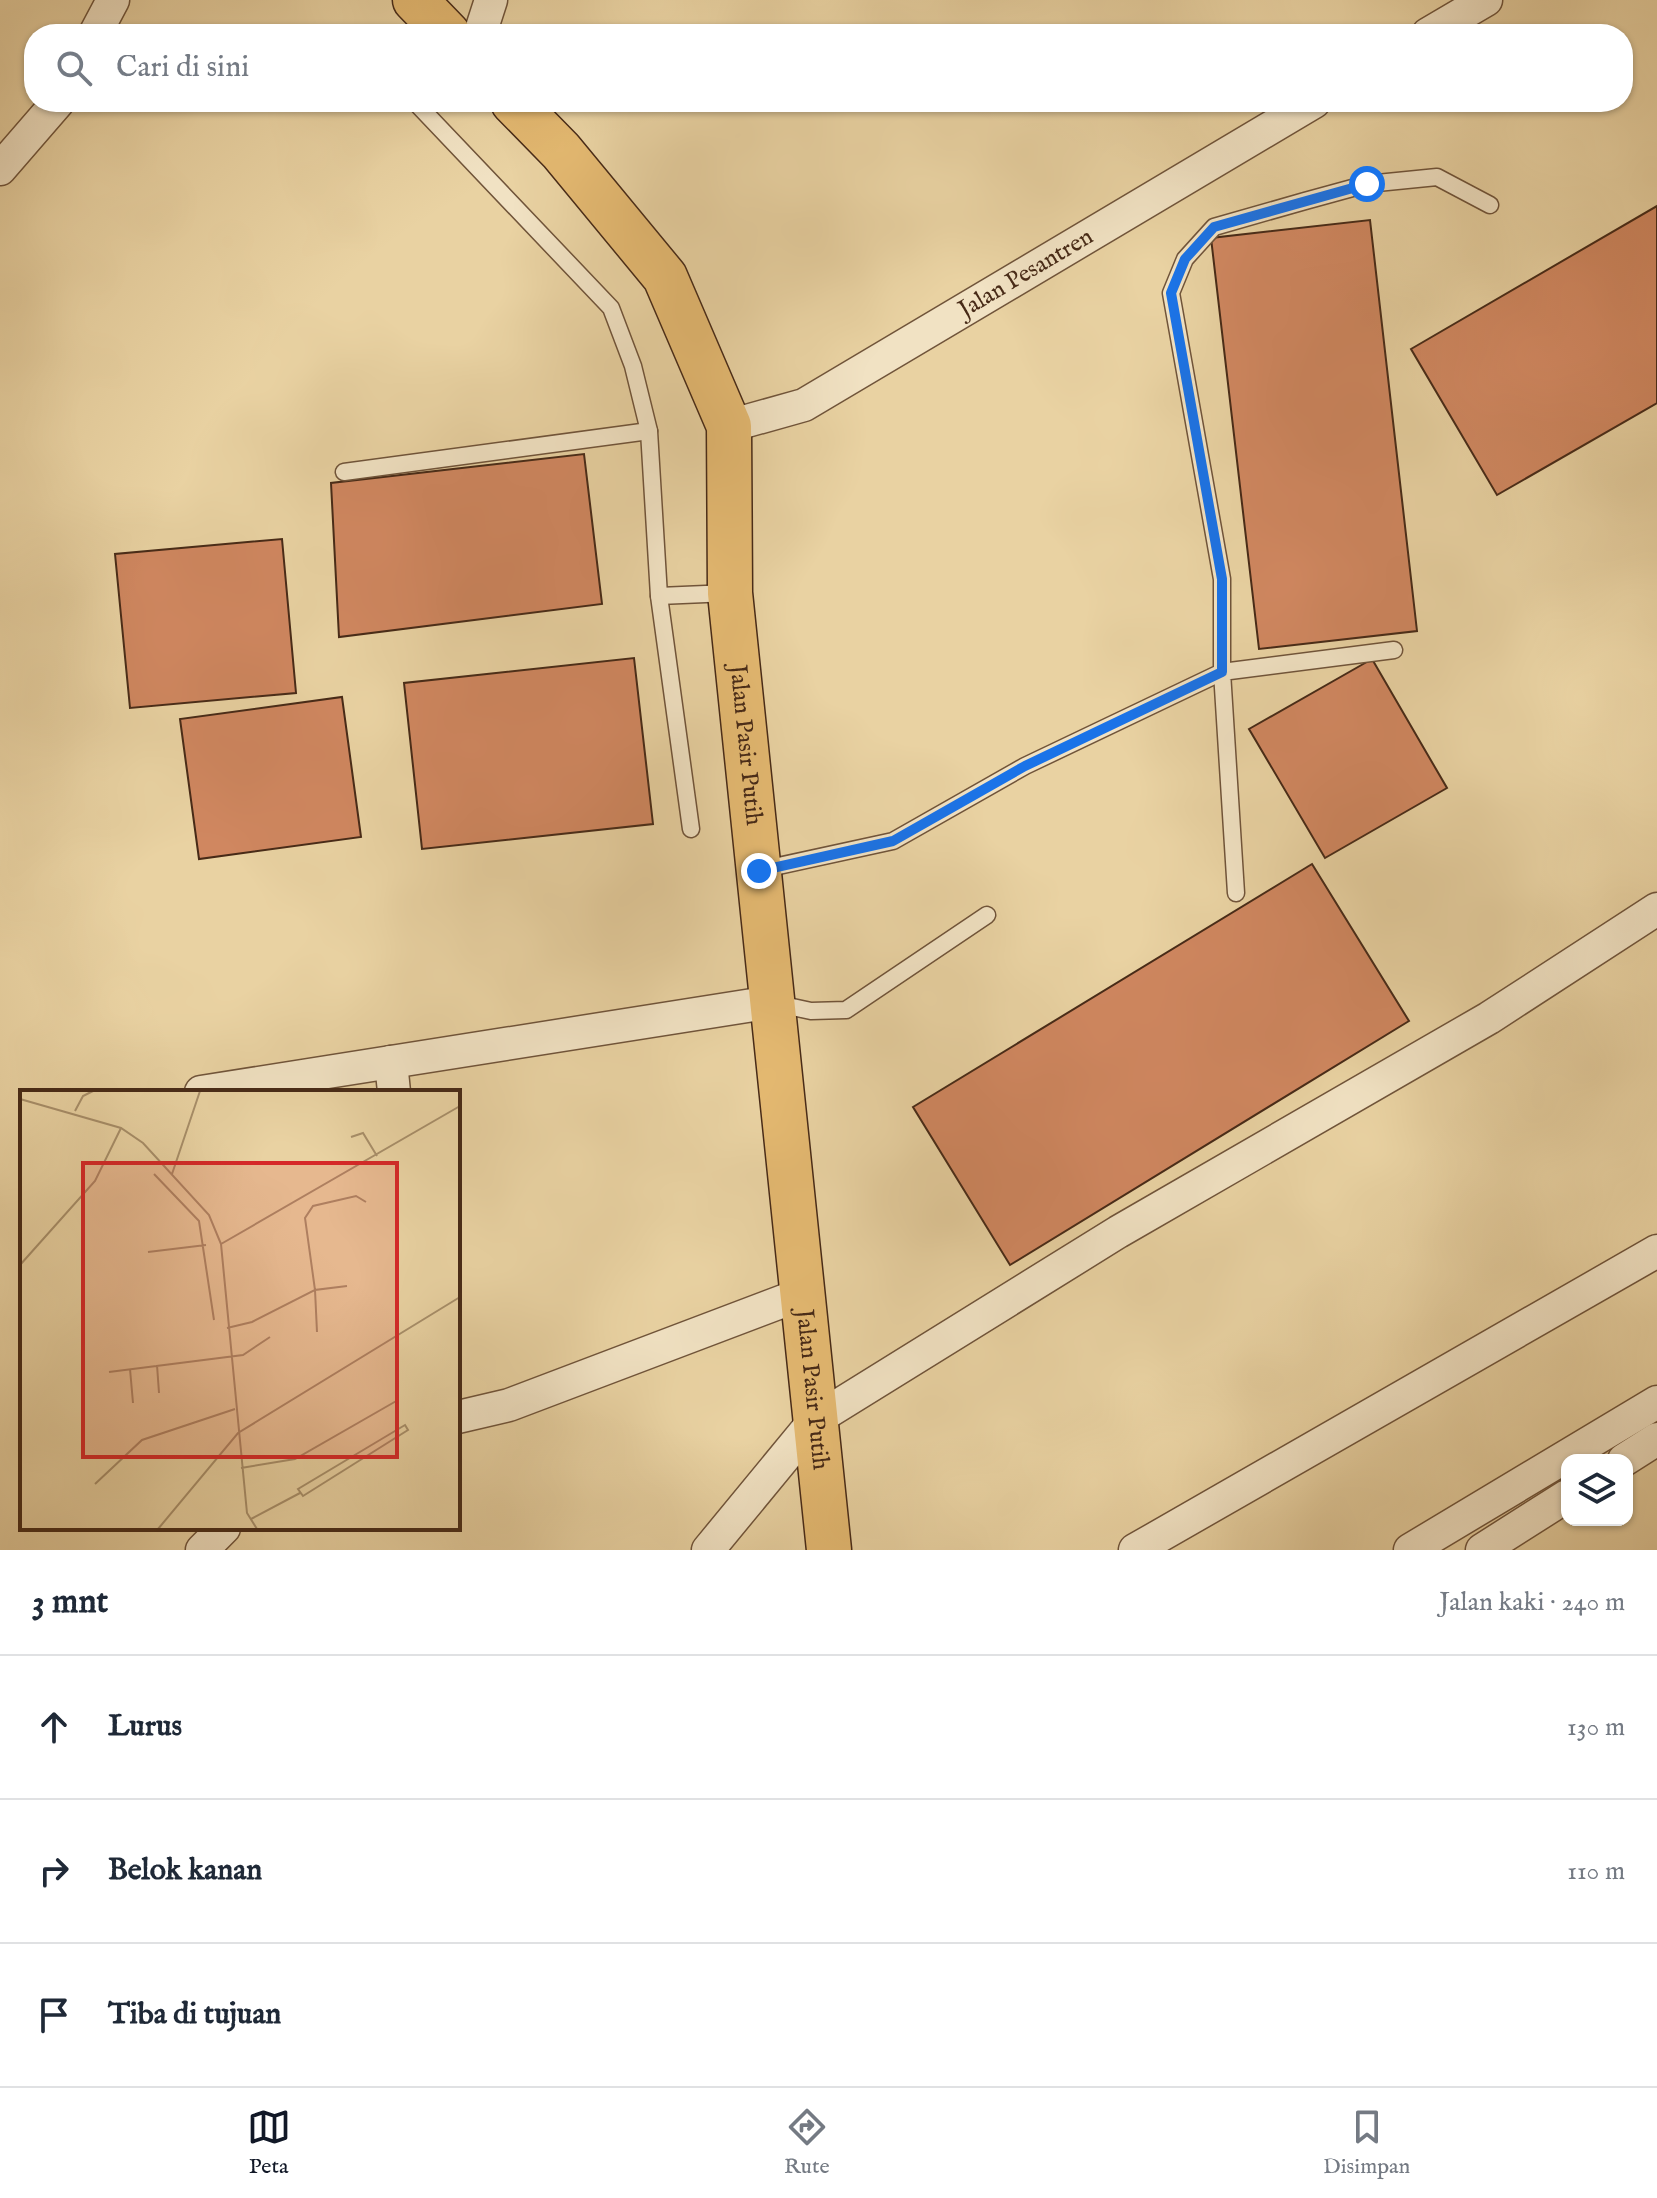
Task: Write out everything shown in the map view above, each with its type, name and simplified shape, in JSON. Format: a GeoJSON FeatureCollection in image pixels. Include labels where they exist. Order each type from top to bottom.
{"type":"FeatureCollection","features":[{"type":"Feature","properties":{"kind":"highway"},"geometry":{"type":"LineString","coordinates":[[415,0],[438,24]]}},
{"type":"Feature","properties":{"kind":"highway","name":"Jalan Pasir Putih"},"geometry":{"type":"LineString","coordinates":[[523,112],[561,151],[665,277],[729,426],[730,593],[829,1550]]}},
{"type":"Feature","properties":{"kind":"street"},"geometry":{"type":"LineString","coordinates":[[100,24],[113,0]]}},
{"type":"Feature","properties":{"kind":"street"},"geometry":{"type":"LineString","coordinates":[[483,24],[491,0]]}},
{"type":"Feature","properties":{"kind":"street"},"geometry":{"type":"LineString","coordinates":[[1445,24],[1486,0]]}},
{"type":"Feature","properties":{"kind":"street"},"geometry":{"type":"LineString","coordinates":[[0,169],[49,112]]}},
{"type":"Feature","properties":{"kind":"street","name":"Jalan Pesantren"},"geometry":{"type":"LineString","coordinates":[[729,426],[804,405],[1297,112]]}},
{"type":"Feature","properties":{"kind":"street"},"geometry":{"type":"LineString","coordinates":[[708,1550],[815,1420],[1118,1232],[1489,1018],[1657,909]]}},
{"type":"Feature","properties":{"kind":"street"},"geometry":{"type":"LineString","coordinates":[[225,1090],[392,1077],[772,1002]]}},
{"type":"Feature","properties":{"kind":"street"},"geometry":{"type":"LineString","coordinates":[[1135,1550],[1657,1251]]}},
{"type":"Feature","properties":{"kind":"street"},"geometry":{"type":"LineString","coordinates":[[460,1417],[509,1405],[802,1294]]}},
{"type":"Feature","properties":{"kind":"street"},"geometry":{"type":"LineString","coordinates":[[1410,1550],[1657,1402]]}},
{"type":"Feature","properties":{"kind":"street"},"geometry":{"type":"LineString","coordinates":[[1633,1454],[1657,1439]]}},
{"type":"Feature","properties":{"kind":"street"},"geometry":{"type":"LineString","coordinates":[[1482,1550],[1561,1500]]}},
{"type":"Feature","properties":{"kind":"street"},"geometry":{"type":"LineString","coordinates":[[202,1550],[222,1530]]}},
{"type":"Feature","properties":{"kind":"lane"},"geometry":{"type":"LineString","coordinates":[[425,112],[611,308],[633,366],[649,431],[659,596],[691,829]]}},
{"type":"Feature","properties":{"kind":"lane"},"geometry":{"type":"LineString","coordinates":[[1236,893],[1222,672],[1222,579],[1171,293],[1185,259],[1214,227],[1367,184],[1437,177],[1490,205]]}},
{"type":"Feature","properties":{"kind":"lane"},"geometry":{"type":"LineString","coordinates":[[344,472],[649,431]]}},
{"type":"Feature","properties":{"kind":"lane"},"geometry":{"type":"LineString","coordinates":[[659,596],[730,593]]}},
{"type":"Feature","properties":{"kind":"lane"},"geometry":{"type":"LineString","coordinates":[[759,871],[893,841],[1025,766],[1222,672],[1394,650]]}},
{"type":"Feature","properties":{"kind":"lane"},"geometry":{"type":"LineString","coordinates":[[772,1002],[811,1011],[846,1010],[987,915]]}},
{"type":"Feature","properties":{"kind":"building"},"geometry":{"type":"Polygon","coordinates":[[[1657,206],[1657,403],[1497,495],[1411,349],[1657,206]]]}},
{"type":"Feature","properties":{"kind":"building"},"geometry":{"type":"Polygon","coordinates":[[[1370,220],[1417,631],[1259,649],[1211,238],[1370,220]]]}},
{"type":"Feature","properties":{"kind":"building"},"geometry":{"type":"Polygon","coordinates":[[[584,454],[602,604],[339,637],[331,483],[584,454]]]}},
{"type":"Feature","properties":{"kind":"building"},"geometry":{"type":"Polygon","coordinates":[[[282,539],[296,693],[130,708],[115,554],[282,539]]]}},
{"type":"Feature","properties":{"kind":"building"},"geometry":{"type":"Polygon","coordinates":[[[634,658],[653,824],[422,849],[404,683],[634,658]]]}},
{"type":"Feature","properties":{"kind":"building"},"geometry":{"type":"Polygon","coordinates":[[[1372,659],[1447,788],[1325,858],[1249,729],[1372,659]]]}},
{"type":"Feature","properties":{"kind":"building"},"geometry":{"type":"Polygon","coordinates":[[[342,697],[361,837],[199,859],[180,719],[342,697]]]}},
{"type":"Feature","properties":{"kind":"building"},"geometry":{"type":"Polygon","coordinates":[[[1312,864],[1409,1021],[1010,1265],[913,1107],[1312,864]]]}},
{"type":"Feature","properties":{"kind":"route"},"geometry":{"type":"LineString","coordinates":[[759,871],[893,841],[1025,766],[1222,672],[1222,579],[1171,293],[1185,259],[1214,227],[1367,184]]}}]}
